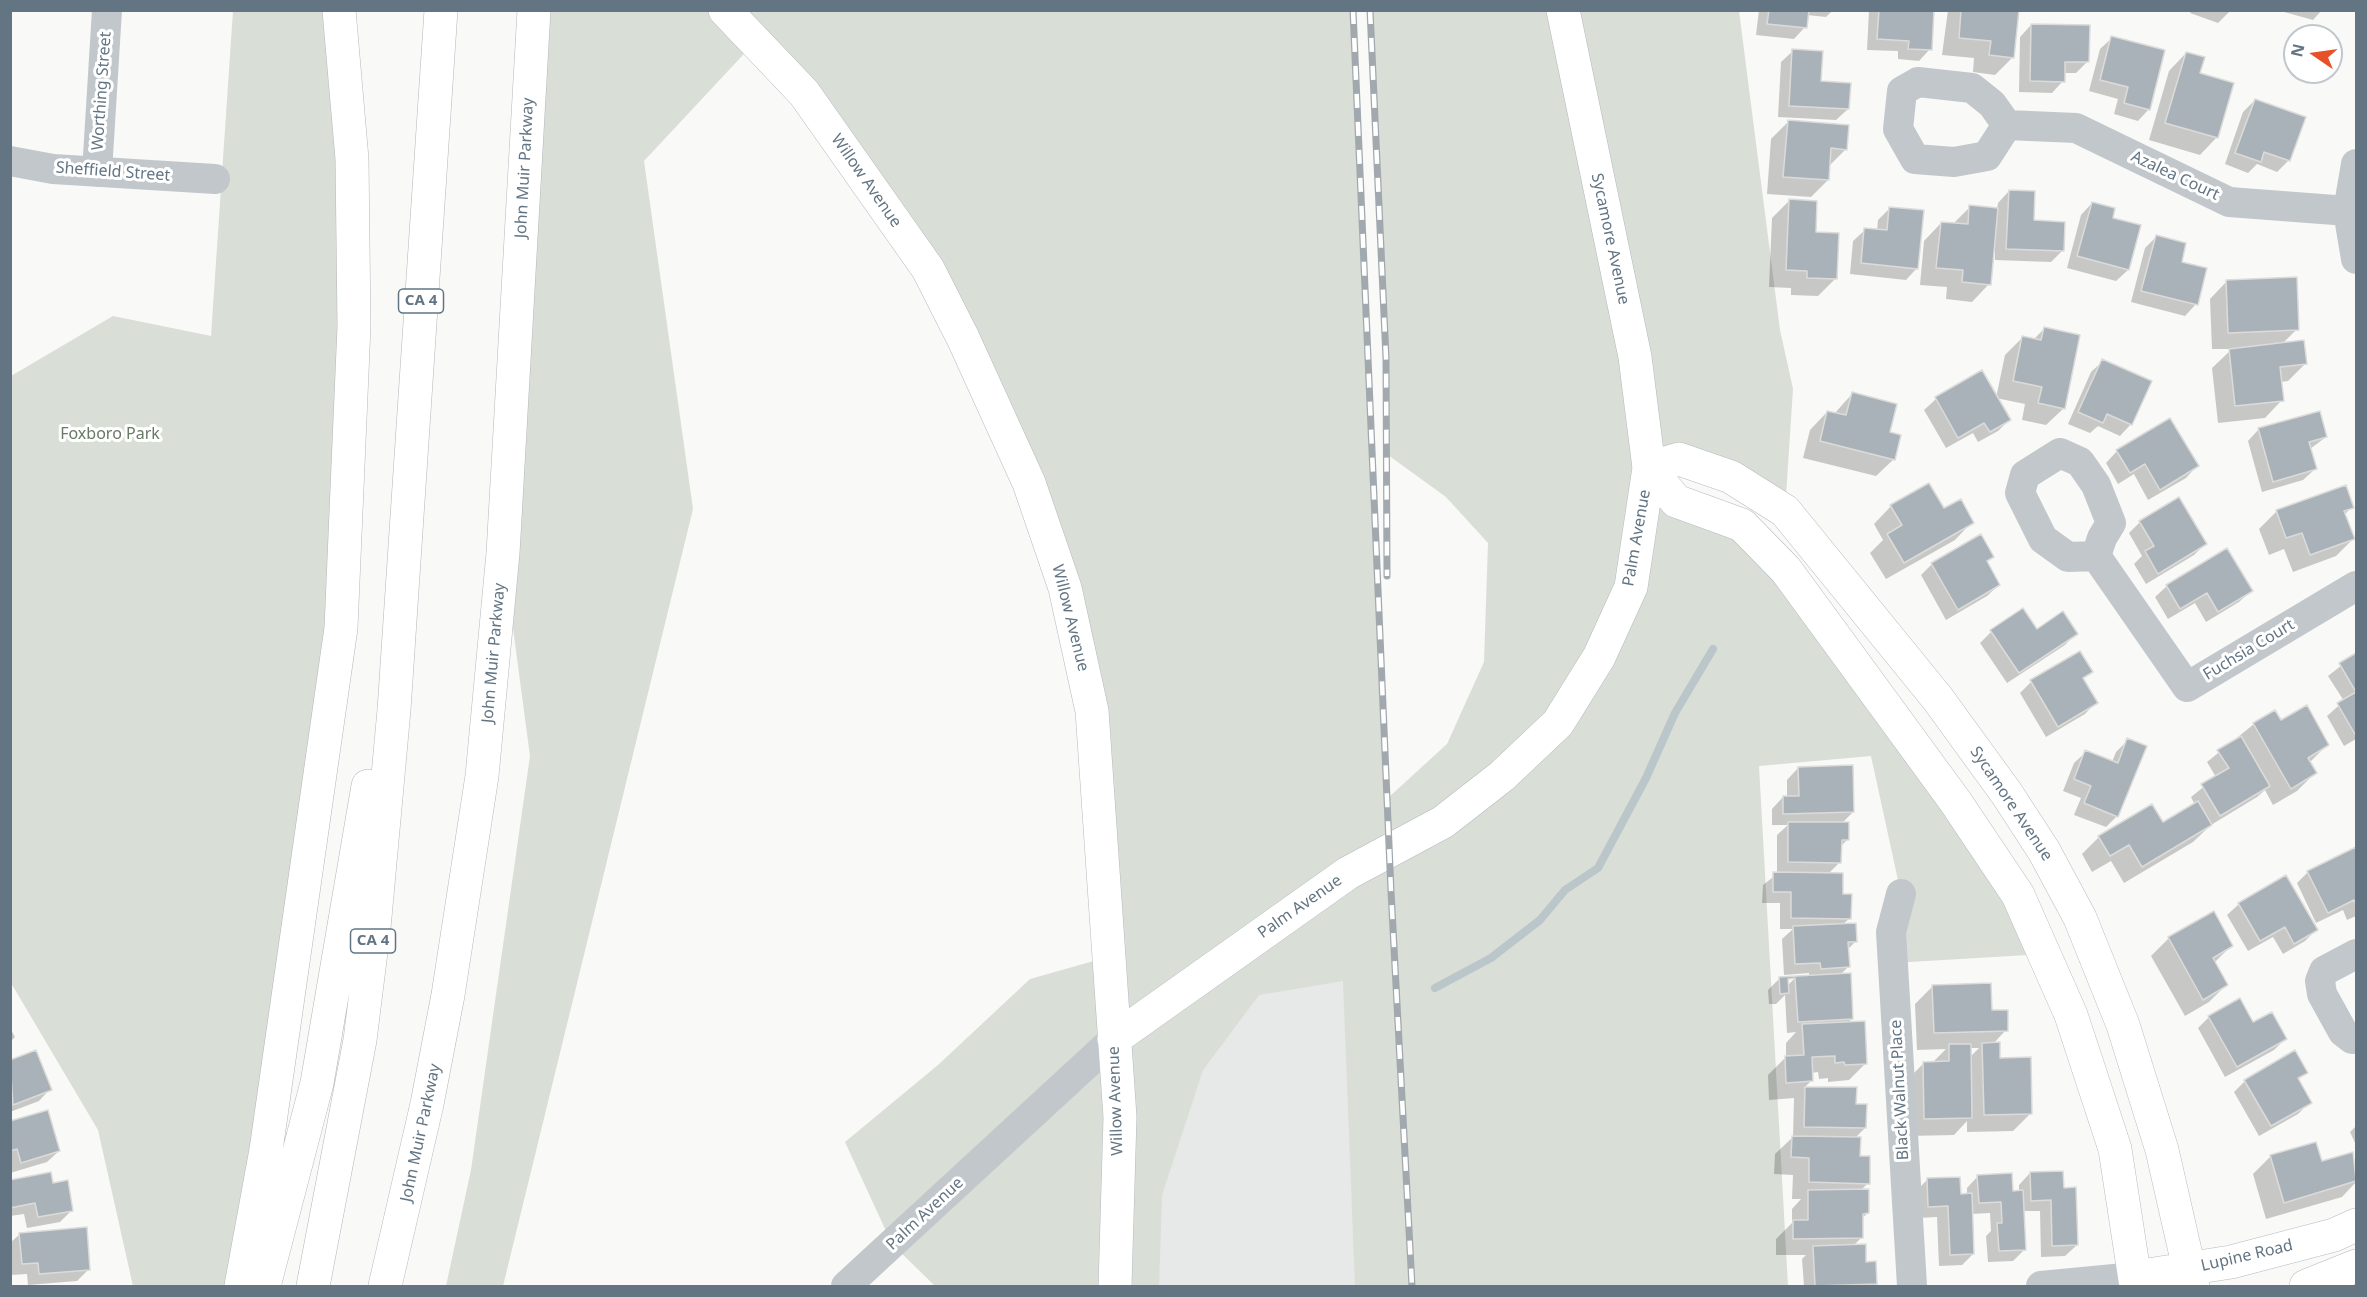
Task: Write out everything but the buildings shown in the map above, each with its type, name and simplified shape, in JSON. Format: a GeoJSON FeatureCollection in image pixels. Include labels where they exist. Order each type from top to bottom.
{"type":"FeatureCollection","features":[{"type":"Feature","properties":{"kind":"main road"},"geometry":{"type":"LineString","coordinates":[[241,1287],[266,1150],[341,628],[354,326],[352,159],[339,10]]}},
{"type":"Feature","properties":{"kind":"main road","name":"CA 4"},"geometry":{"type":"LineString","coordinates":[[313,1287],[362,1029],[386,813],[441,10]]}},
{"type":"Feature","properties":{"kind":"main road","name":"John Muir Parkway"},"geometry":{"type":"LineString","coordinates":[[385,1287],[428,1104],[446,1006],[482,776],[503,553],[534,10]]}},
{"type":"Feature","properties":{"kind":"main road","name":"Willow Avenue"},"geometry":{"type":"LineString","coordinates":[[725,10],[804,93],[928,269],[963,338],[1029,483],[1065,588],[1092,711],[1120,1117],[1115,1287]]}},
{"type":"Feature","properties":{"kind":"main road","name":"Sycamore Avenue"},"geometry":{"type":"LineString","coordinates":[[1563,10],[1635,357],[1649,468],[1679,459],[1731,477],[1785,511],[1938,699],[2007,794],[2044,851],[2080,918],[2123,1025],[2162,1150],[2192,1278]]}},
{"type":"Feature","properties":{"kind":"main road"},"geometry":{"type":"LineString","coordinates":[[1649,468],[1676,501],[1742,525],[1786,570],[1955,801],[2018,895],[2071,1015],[2115,1149],[2135,1282]]}},
{"type":"Feature","properties":{"kind":"main road","name":"Palm Avenue"},"geometry":{"type":"LineString","coordinates":[[1114,1039],[1348,873],[1443,822],[1502,776],[1558,723],[1599,657],[1631,587],[1649,468]]}},
{"type":"Feature","properties":{"kind":"main road"},"geometry":{"type":"LineString","coordinates":[[264,1287],[317,1083],[402,592]]}},
{"type":"Feature","properties":{"kind":"main road","name":"Lupine Road"},"geometry":{"type":"LineString","coordinates":[[2135,1282],[2192,1278],[2231,1262],[2322,1238],[2356,1225]]}},
{"type":"Feature","properties":{"kind":"main road"},"geometry":{"type":"LineString","coordinates":[[2306,1287],[2356,1266]]}},
{"type":"Feature","properties":{"kind":"street","name":"Worthing Street"},"geometry":{"type":"LineString","coordinates":[[97,172],[107,10]]}},
{"type":"Feature","properties":{"kind":"street","name":"Azalea Court"},"geometry":{"type":"LineString","coordinates":[[2007,126],[2076,128],[2229,202],[2348,211]]}},
{"type":"Feature","properties":{"kind":"street","name":"Sheffield Street"},"geometry":{"type":"LineString","coordinates":[[10,161],[33,167],[215,179]]}},
{"type":"Feature","properties":{"kind":"street"},"geometry":{"type":"LineString","coordinates":[[2356,164],[2348,211],[2356,259]]}},
{"type":"Feature","properties":{"kind":"street","name":"Fuchsia Court"},"geometry":{"type":"LineString","coordinates":[[2097,556],[2187,687],[2356,586]]}},
{"type":"Feature","properties":{"kind":"street","name":"Black Walnut Place"},"geometry":{"type":"LineString","coordinates":[[1901,894],[1891,932],[1912,1287]]}},
{"type":"Feature","properties":{"kind":"street"},"geometry":{"type":"LineString","coordinates":[[2356,954],[2324,971],[2320,981],[2322,994],[2343,1032],[2356,1038]]}},
{"type":"Feature","properties":{"kind":"street","name":"Palm Avenue"},"geometry":{"type":"LineString","coordinates":[[846,1287],[1114,1039]]}},
{"type":"Feature","properties":{"kind":"street"},"geometry":{"type":"LineString","coordinates":[[2041,1287],[2135,1282]]}},
{"type":"Feature","properties":{"kind":"shaded area"},"geometry":{"type":"Polygon","coordinates":[[[1348,873],[1412,1286],[1115,1286],[1120,1117],[1348,873]]]}},
{"type":"Feature","properties":{"kind":"green space","name":"Foxboro Park"},"geometry":{"type":"Polygon","coordinates":[[[233,11],[339,11],[341,628],[241,1286],[133,1286],[98,1130],[11,983],[11,376],[113,316],[211,336],[233,11]]]}},
{"type":"Feature","properties":{"kind":"green space"},"geometry":{"type":"Polygon","coordinates":[[[534,11],[1353,11],[1389,797],[1447,744],[1484,662],[1488,543],[1446,497],[1388,455],[1386,358],[1370,11],[1739,11],[1780,330],[1793,389],[1785,511],[1731,477],[1650,468],[1742,525],[2044,954],[1893,963],[1901,894],[1871,756],[1759,766],[1788,1286],[1355,1286],[1343,981],[1259,995],[1203,1070],[1162,1195],[1159,1286],[935,1286],[892,1244],[845,1142],[938,1065],[1030,979],[1108,957],[1092,711],[963,338],[756,41],[644,161],[693,509],[503,1286],[446,1286],[471,1170],[530,756],[503,553],[534,11]]]}},
{"type":"Feature","properties":{"kind":"waterway"},"geometry":{"type":"LineString","coordinates":[[1435,988],[1491,958],[1540,920],[1565,890],[1598,868],[1646,778],[1675,713],[1713,649]]}},
{"type":"Feature","properties":{"kind":"railway"},"geometry":{"type":"LineString","coordinates":[[1353,10],[1391,891],[1412,1286]]}},
{"type":"Feature","properties":{"kind":"railway"},"geometry":{"type":"LineString","coordinates":[[1370,10],[1386,358],[1387,576]]}}]}
